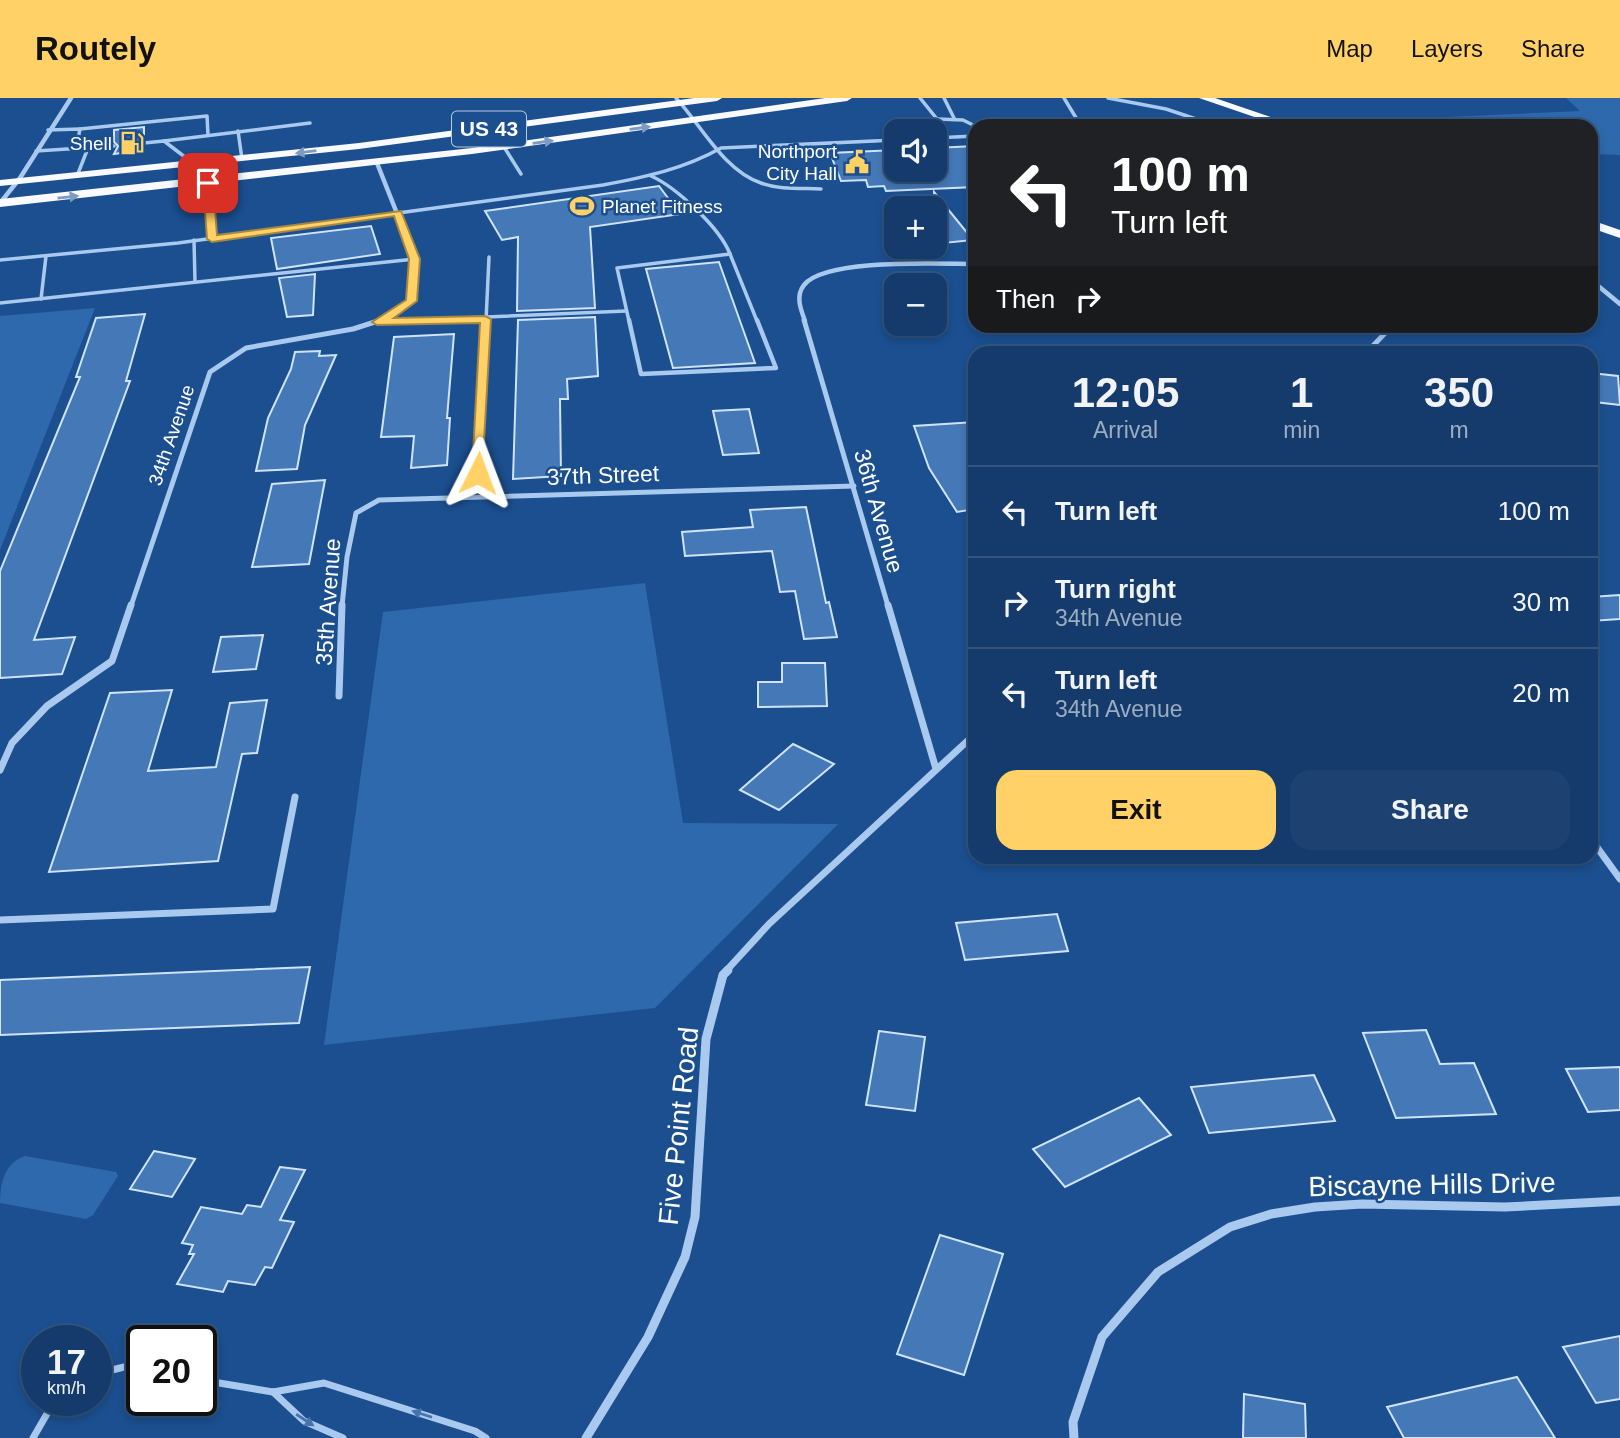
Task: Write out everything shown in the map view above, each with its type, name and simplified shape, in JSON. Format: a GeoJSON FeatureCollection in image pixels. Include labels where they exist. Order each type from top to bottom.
{"type":"FeatureCollection","features":[{"type":"Feature","properties":{"kind":"highway","name":"US 43"},"geometry":{"type":"LineString","coordinates":[[0,183],[242,159],[717,98]]}},
{"type":"Feature","properties":{"kind":"highway","name":"US 43"},"geometry":{"type":"LineString","coordinates":[[0,203],[377,163],[847,98]]}},
{"type":"Feature","properties":{"kind":"highway"},"geometry":{"type":"LineString","coordinates":[[1204,98],[1221,100],[1271,119]]}},
{"type":"Feature","properties":{"kind":"highway"},"geometry":{"type":"LineString","coordinates":[[377,163],[386,155],[521,132],[536,123]]}},
{"type":"Feature","properties":{"kind":"highway"},"geometry":{"type":"LineString","coordinates":[[1598,226],[1620,234]]}},
{"type":"Feature","properties":{"kind":"street"},"geometry":{"type":"LineString","coordinates":[[0,203],[20,181],[48,130],[71,98]]}},
{"type":"Feature","properties":{"kind":"street","name":"34th Avenue"},"geometry":{"type":"LineString","coordinates":[[0,770],[12,743],[47,706],[112,661],[198,398],[209,372],[244,349],[377,322],[400,312],[411,301],[415,259],[377,163]]}},
{"type":"Feature","properties":{"kind":"street","name":"36th Avenue"},"geometry":{"type":"LineString","coordinates":[[936,769],[799,302],[799,291],[807,281],[822,272],[868,267],[968,264]]}},
{"type":"Feature","properties":{"kind":"street"},"geometry":{"type":"LineString","coordinates":[[1598,286],[1620,304]]}},
{"type":"Feature","properties":{"kind":"street"},"geometry":{"type":"LineString","coordinates":[[1373,346],[1385,333]]}},
{"type":"Feature","properties":{"kind":"street","name":"37th Street"},"geometry":{"type":"LineString","coordinates":[[356,513],[379,500],[410,498],[854,486]]}},
{"type":"Feature","properties":{"kind":"street","name":"35th Avenue"},"geometry":{"type":"LineString","coordinates":[[339,696],[346,563],[356,513]]}},
{"type":"Feature","properties":{"kind":"street","name":"Five Point Road"},"geometry":{"type":"LineString","coordinates":[[586,1438],[648,1338],[685,1257],[695,1217],[706,1039],[723,975],[769,924],[968,740]]}},
{"type":"Feature","properties":{"kind":"street"},"geometry":{"type":"LineString","coordinates":[[0,920],[274,909],[295,797]]}},
{"type":"Feature","properties":{"kind":"street"},"geometry":{"type":"LineString","coordinates":[[1598,849],[1620,879]]}},
{"type":"Feature","properties":{"kind":"street","name":"Biscayne Hills Drive"},"geometry":{"type":"LineString","coordinates":[[1074,1438],[1073,1422],[1102,1337],[1158,1272],[1230,1227],[1271,1214],[1315,1207],[1362,1204],[1505,1207],[1620,1201]]}},
{"type":"Feature","properties":{"kind":"lane"},"geometry":{"type":"LineString","coordinates":[[920,98],[937,119],[954,118],[968,122]]}},
{"type":"Feature","properties":{"kind":"lane"},"geometry":{"type":"LineString","coordinates":[[944,98],[954,118]]}},
{"type":"Feature","properties":{"kind":"lane"},"geometry":{"type":"LineString","coordinates":[[1064,98],[1078,119]]}},
{"type":"Feature","properties":{"kind":"lane"},"geometry":{"type":"LineString","coordinates":[[1108,98],[1166,109],[1195,119]]}},
{"type":"Feature","properties":{"kind":"lane"},"geometry":{"type":"LineString","coordinates":[[679,101],[721,148],[733,166],[756,182],[821,189]]}},
{"type":"Feature","properties":{"kind":"lane"},"geometry":{"type":"LineString","coordinates":[[48,130],[207,116],[208,135]]}},
{"type":"Feature","properties":{"kind":"lane"},"geometry":{"type":"LineString","coordinates":[[1249,119],[1265,117]]}},
{"type":"Feature","properties":{"kind":"lane"},"geometry":{"type":"LineString","coordinates":[[144,143],[310,123]]}},
{"type":"Feature","properties":{"kind":"lane"},"geometry":{"type":"LineString","coordinates":[[76,149],[80,129]]}},
{"type":"Feature","properties":{"kind":"lane"},"geometry":{"type":"LineString","coordinates":[[238,131],[242,159]]}},
{"type":"Feature","properties":{"kind":"lane"},"geometry":{"type":"LineString","coordinates":[[947,137],[968,136]]}},
{"type":"Feature","properties":{"kind":"lane"},"geometry":{"type":"LineString","coordinates":[[162,141],[194,164]]}},
{"type":"Feature","properties":{"kind":"lane"},"geometry":{"type":"LineString","coordinates":[[0,260],[212,239],[651,176],[708,158],[721,148],[884,141]]}},
{"type":"Feature","properties":{"kind":"lane"},"geometry":{"type":"LineString","coordinates":[[36,151],[114,146]]}},
{"type":"Feature","properties":{"kind":"lane"},"geometry":{"type":"LineString","coordinates":[[505,147],[521,174]]}},
{"type":"Feature","properties":{"kind":"lane"},"geometry":{"type":"LineString","coordinates":[[77,176],[88,148]]}},
{"type":"Feature","properties":{"kind":"lane"},"geometry":{"type":"LineString","coordinates":[[651,176],[667,183],[725,241],[776,368],[641,374],[617,268],[730,254]]}},
{"type":"Feature","properties":{"kind":"lane"},"geometry":{"type":"LineString","coordinates":[[208,183],[212,239]]}},
{"type":"Feature","properties":{"kind":"lane"},"geometry":{"type":"LineString","coordinates":[[194,240],[195,282]]}},
{"type":"Feature","properties":{"kind":"lane"},"geometry":{"type":"LineString","coordinates":[[41,299],[46,256]]}},
{"type":"Feature","properties":{"kind":"lane"},"geometry":{"type":"LineString","coordinates":[[478,473],[488,257]]}},
{"type":"Feature","properties":{"kind":"lane"},"geometry":{"type":"LineString","coordinates":[[0,303],[195,282],[268,278],[415,259]]}},
{"type":"Feature","properties":{"kind":"lane"},"geometry":{"type":"LineString","coordinates":[[377,322],[626,311]]}},
{"type":"Feature","properties":{"kind":"lane"},"geometry":{"type":"LineString","coordinates":[[217,1383],[273,1392],[324,1383],[475,1431],[486,1438]]}},
{"type":"Feature","properties":{"kind":"lane"},"geometry":{"type":"LineString","coordinates":[[273,1392],[304,1421],[343,1438]]}},
{"type":"Feature","properties":{"kind":"lane"},"geometry":{"type":"LineString","coordinates":[[33,1438],[46,1416]]}},
{"type":"Feature","properties":{"kind":"shaded area"},"geometry":{"type":"Polygon","coordinates":[[[1566,98],[1620,98],[1620,155],[1598,154],[1598,119],[1445,117],[1580,111],[1566,98]]]}},
{"type":"Feature","properties":{"kind":"shaded area"},"geometry":{"type":"Polygon","coordinates":[[[95,308],[0,550],[0,316],[95,308]]]}},
{"type":"Feature","properties":{"kind":"shaded area"},"geometry":{"type":"Polygon","coordinates":[[[645,583],[683,823],[838,824],[655,1008],[324,1045],[383,612],[645,583]]]}},
{"type":"Feature","properties":{"kind":"shaded area"},"geometry":{"type":"Polygon","coordinates":[[[25,1156],[116,1172],[118,1176],[93,1215],[86,1219],[0,1203],[1,1189],[8,1169],[25,1156]]]}},
{"type":"Feature","properties":{"kind":"building"},"geometry":{"type":"Polygon","coordinates":[[[144,127],[144,139],[140,143],[144,150],[114,154],[118,146],[114,142],[114,130],[144,127]]]}},
{"type":"Feature","properties":{"kind":"building","name":"Northport City Hall"},"geometry":{"type":"Polygon","coordinates":[[[968,146],[968,187],[886,191],[884,186],[868,187],[866,180],[841,181],[830,153],[884,151],[884,182],[947,182],[947,147],[968,146]]]}},
{"type":"Feature","properties":{"kind":"building"},"geometry":{"type":"Polygon","coordinates":[[[659,186],[680,214],[590,227],[595,308],[517,311],[518,237],[502,240],[485,211],[659,186]]]}},
{"type":"Feature","properties":{"kind":"building"},"geometry":{"type":"Polygon","coordinates":[[[947,208],[968,234],[968,241],[947,243],[947,208]]]}},
{"type":"Feature","properties":{"kind":"building"},"geometry":{"type":"Polygon","coordinates":[[[371,226],[380,254],[277,269],[271,238],[371,226]]]}},
{"type":"Feature","properties":{"kind":"building"},"geometry":{"type":"Polygon","coordinates":[[[719,262],[755,363],[673,368],[646,269],[719,262]]]}},
{"type":"Feature","properties":{"kind":"building"},"geometry":{"type":"Polygon","coordinates":[[[315,274],[313,315],[287,317],[279,278],[315,274]]]}},
{"type":"Feature","properties":{"kind":"building"},"geometry":{"type":"Polygon","coordinates":[[[145,314],[126,381],[130,381],[34,640],[75,637],[62,674],[0,678],[0,571],[80,377],[76,377],[96,318],[145,314]]]}},
{"type":"Feature","properties":{"kind":"building"},"geometry":{"type":"Polygon","coordinates":[[[595,317],[598,376],[567,379],[568,399],[560,399],[561,476],[513,479],[518,320],[595,317]]]}},
{"type":"Feature","properties":{"kind":"building"},"geometry":{"type":"Polygon","coordinates":[[[454,334],[447,418],[450,418],[447,465],[411,468],[414,436],[381,437],[394,337],[454,334]]]}},
{"type":"Feature","properties":{"kind":"building"},"geometry":{"type":"Polygon","coordinates":[[[320,351],[319,356],[336,355],[305,425],[297,469],[256,471],[268,418],[291,369],[295,352],[320,351]]]}},
{"type":"Feature","properties":{"kind":"building"},"geometry":{"type":"Polygon","coordinates":[[[1598,374],[1618,376],[1620,405],[1598,402],[1598,374]]]}},
{"type":"Feature","properties":{"kind":"building"},"geometry":{"type":"Polygon","coordinates":[[[749,409],[759,453],[723,455],[713,411],[749,409]]]}},
{"type":"Feature","properties":{"kind":"building"},"geometry":{"type":"Polygon","coordinates":[[[968,422],[968,510],[957,512],[929,468],[914,426],[968,422]]]}},
{"type":"Feature","properties":{"kind":"building"},"geometry":{"type":"Polygon","coordinates":[[[325,480],[309,564],[252,567],[272,484],[325,480]]]}},
{"type":"Feature","properties":{"kind":"building"},"geometry":{"type":"Polygon","coordinates":[[[806,507],[826,603],[829,602],[837,637],[804,639],[795,591],[780,592],[772,551],[685,556],[682,532],[753,527],[750,510],[806,507]]]}},
{"type":"Feature","properties":{"kind":"building"},"geometry":{"type":"Polygon","coordinates":[[[1620,595],[1620,619],[1598,621],[1598,597],[1620,595]]]}},
{"type":"Feature","properties":{"kind":"building"},"geometry":{"type":"Polygon","coordinates":[[[263,635],[256,669],[213,672],[221,637],[263,635]]]}},
{"type":"Feature","properties":{"kind":"building"},"geometry":{"type":"Polygon","coordinates":[[[782,663],[825,663],[827,706],[758,707],[758,682],[782,682],[782,663]]]}},
{"type":"Feature","properties":{"kind":"building"},"geometry":{"type":"Polygon","coordinates":[[[172,690],[148,771],[216,767],[230,703],[267,700],[257,753],[242,754],[218,861],[49,872],[110,693],[172,690]]]}},
{"type":"Feature","properties":{"kind":"building"},"geometry":{"type":"Polygon","coordinates":[[[793,744],[834,764],[779,810],[740,790],[793,744]]]}},
{"type":"Feature","properties":{"kind":"building"},"geometry":{"type":"Polygon","coordinates":[[[1057,914],[1068,951],[965,960],[956,923],[1057,914]]]}},
{"type":"Feature","properties":{"kind":"building"},"geometry":{"type":"Polygon","coordinates":[[[310,967],[299,1023],[0,1035],[0,980],[310,967]]]}},
{"type":"Feature","properties":{"kind":"building"},"geometry":{"type":"Polygon","coordinates":[[[1426,1030],[1440,1064],[1474,1063],[1496,1114],[1396,1118],[1363,1033],[1426,1030]]]}},
{"type":"Feature","properties":{"kind":"building"},"geometry":{"type":"Polygon","coordinates":[[[879,1031],[925,1037],[915,1111],[866,1105],[879,1031]]]}},
{"type":"Feature","properties":{"kind":"building"},"geometry":{"type":"Polygon","coordinates":[[[1620,1067],[1620,1110],[1588,1112],[1566,1069],[1620,1067]]]}},
{"type":"Feature","properties":{"kind":"building"},"geometry":{"type":"Polygon","coordinates":[[[1314,1075],[1335,1121],[1209,1133],[1191,1087],[1314,1075]]]}},
{"type":"Feature","properties":{"kind":"building"},"geometry":{"type":"Polygon","coordinates":[[[1139,1098],[1171,1135],[1065,1187],[1033,1149],[1139,1098]]]}},
{"type":"Feature","properties":{"kind":"building"},"geometry":{"type":"Polygon","coordinates":[[[154,1151],[195,1159],[172,1197],[130,1189],[154,1151]]]}},
{"type":"Feature","properties":{"kind":"building"},"geometry":{"type":"Polygon","coordinates":[[[280,1167],[305,1170],[280,1220],[294,1222],[272,1268],[265,1267],[255,1285],[228,1281],[223,1292],[177,1284],[194,1254],[189,1254],[193,1245],[182,1243],[201,1207],[242,1214],[247,1205],[261,1207],[280,1167]]]}},
{"type":"Feature","properties":{"kind":"building"},"geometry":{"type":"Polygon","coordinates":[[[940,1235],[1003,1254],[964,1375],[897,1354],[940,1235]]]}},
{"type":"Feature","properties":{"kind":"building"},"geometry":{"type":"Polygon","coordinates":[[[1620,1336],[1620,1399],[1596,1403],[1563,1347],[1620,1336]]]}},
{"type":"Feature","properties":{"kind":"building"},"geometry":{"type":"Polygon","coordinates":[[[1517,1377],[1555,1438],[1404,1438],[1387,1407],[1517,1377]]]}},
{"type":"Feature","properties":{"kind":"building"},"geometry":{"type":"Polygon","coordinates":[[[1244,1394],[1305,1404],[1306,1438],[1243,1438],[1244,1394]]]}},
{"type":"Feature","properties":{"kind":"place","name":"Shell"},"geometry":{"type":"Point","coordinates":[132,143]}},
{"type":"Feature","properties":{"kind":"place","name":"Northport City Hall"},"geometry":{"type":"Point","coordinates":[857,162]}},
{"type":"Feature","properties":{"kind":"place","name":"Planet Fitness"},"geometry":{"type":"Point","coordinates":[582,206]}},
{"type":"Feature","properties":{"kind":"route"},"geometry":{"type":"LineString","coordinates":[[208,183],[212,239],[398,213],[415,259],[411,301],[400,312],[377,322],[485,319],[478,473]]}}]}
